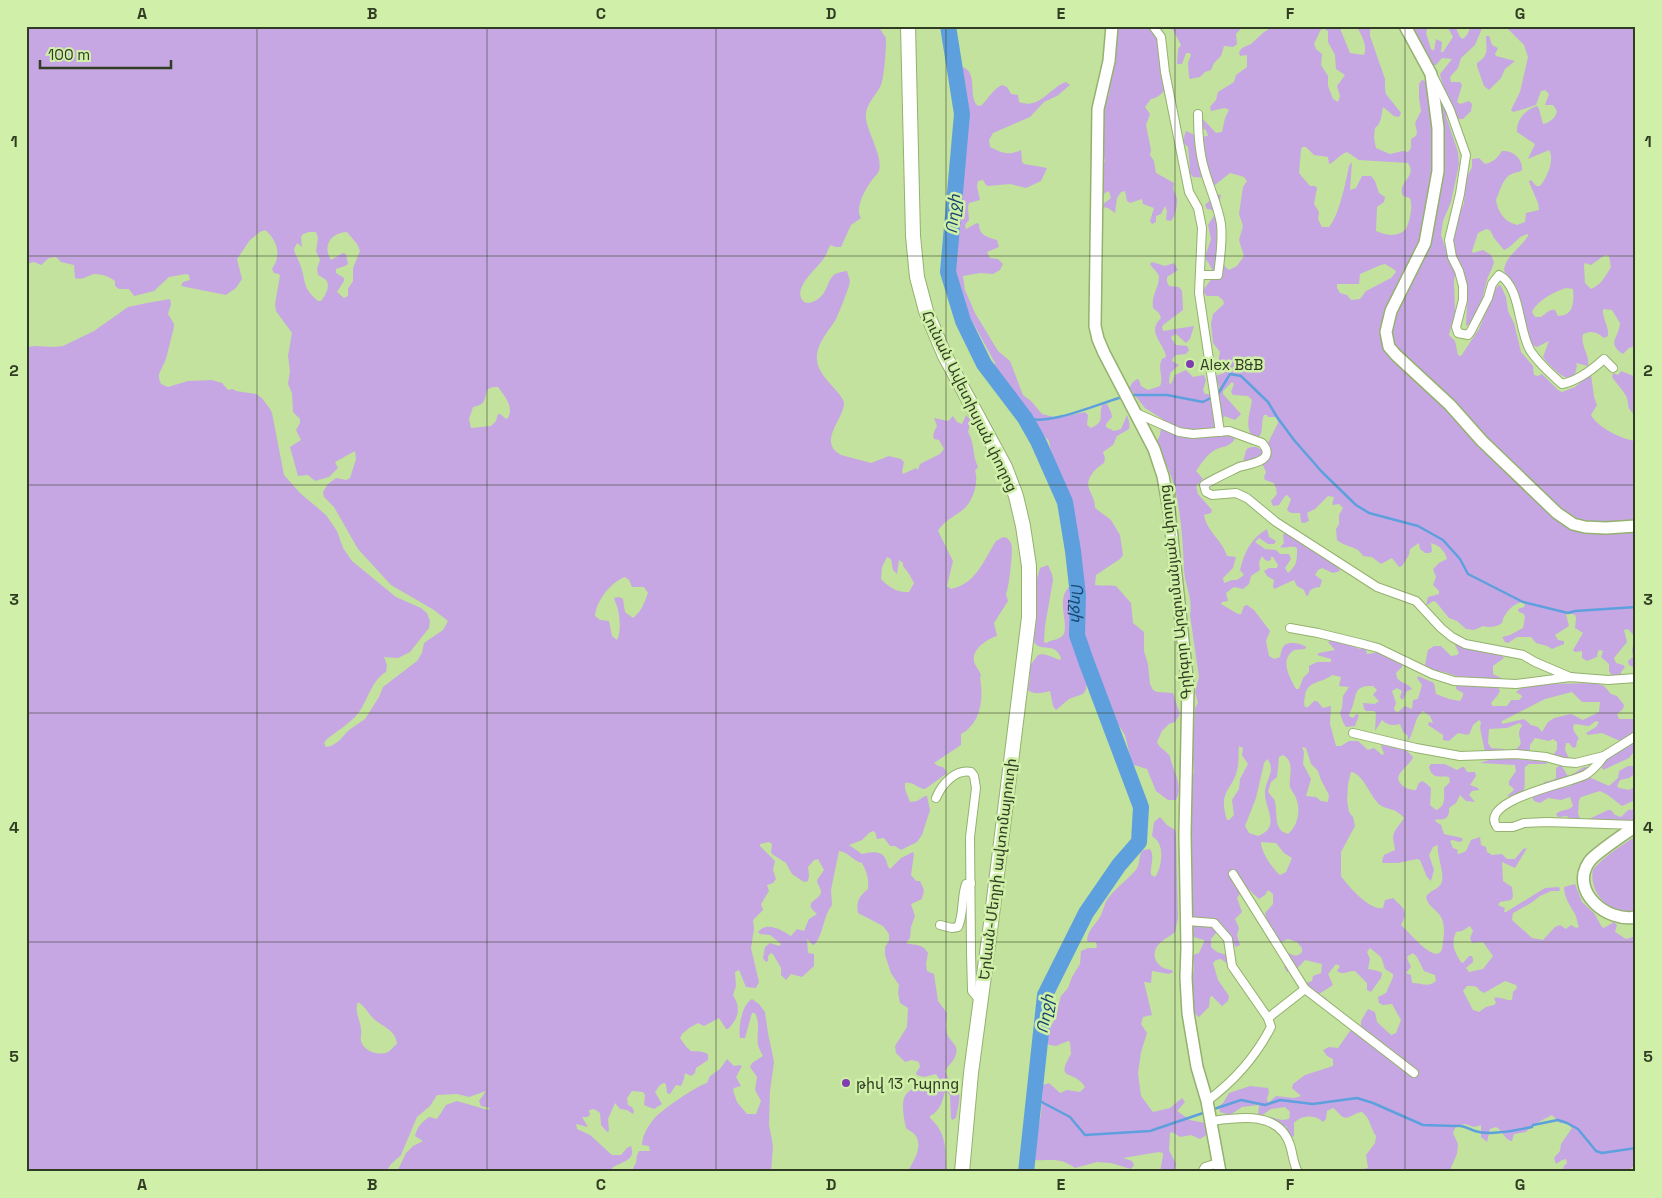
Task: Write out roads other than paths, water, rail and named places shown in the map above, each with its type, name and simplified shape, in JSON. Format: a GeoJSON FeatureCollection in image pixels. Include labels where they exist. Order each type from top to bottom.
{"type":"FeatureCollection","features":[{"type":"Feature","properties":{"kind":"highway","name":"Հունան Ավետիսյան փողոց"},"geometry":{"type":"LineString","coordinates":[[908,26],[913,236],[917,277],[926,311],[946,356],[1005,467],[1016,496],[1024,526],[1028,566]]}},
{"type":"Feature","properties":{"kind":"highway","name":"Երևան-Մեղրի ավտոմայրուղի"},"geometry":{"type":"LineString","coordinates":[[962,1172],[980,1001],[992,923],[1029,617],[1028,566]]}},
{"type":"Feature","properties":{"kind":"street","name":"Գրիգոր Արզումանյան փողոց"},"geometry":{"type":"LineString","coordinates":[[1112,26],[1110,52],[1098,109],[1095,326],[1104,353],[1154,449],[1163,476],[1169,510],[1188,687],[1185,834],[1188,1013],[1197,1067],[1212,1121],[1219,1168]]}},
{"type":"Feature","properties":{"kind":"street"},"geometry":{"type":"LineString","coordinates":[[1153,26],[1161,37],[1165,72],[1189,192],[1198,208],[1202,228],[1199,293],[1220,432]]}},
{"type":"Feature","properties":{"kind":"street"},"geometry":{"type":"LineString","coordinates":[[1405,26],[1450,110],[1466,155],[1460,194],[1448,240],[1463,286],[1463,300],[1456,327],[1458,333],[1468,335],[1471,331],[1488,298],[1492,284],[1499,275],[1507,282],[1514,294],[1529,349],[1542,365],[1562,384],[1569,383],[1590,371],[1604,359],[1613,368]]}},
{"type":"Feature","properties":{"kind":"street"},"geometry":{"type":"LineString","coordinates":[[1431,74],[1438,128],[1436,180],[1425,243],[1391,311],[1386,332],[1389,347],[1450,405],[1482,441],[1557,513],[1573,524],[1585,527],[1636,526]]}},
{"type":"Feature","properties":{"kind":"street"},"geometry":{"type":"LineString","coordinates":[[1198,114],[1198,132],[1203,166],[1221,225],[1222,243],[1218,275],[1200,275]]}},
{"type":"Feature","properties":{"kind":"street"},"geometry":{"type":"LineString","coordinates":[[1136,413],[1179,432],[1193,434],[1229,432],[1256,440],[1265,446],[1266,456],[1257,464],[1240,467],[1210,481],[1204,485],[1206,492],[1212,495],[1236,493],[1247,498],[1276,522],[1377,587],[1416,601],[1441,628],[1465,644],[1523,655],[1570,677]]}},
{"type":"Feature","properties":{"kind":"street"},"geometry":{"type":"LineString","coordinates":[[1290,628],[1346,639],[1378,648],[1432,674],[1454,681],[1516,684],[1570,677],[1608,680],[1636,678]]}},
{"type":"Feature","properties":{"kind":"street"},"geometry":{"type":"LineString","coordinates":[[1354,733],[1416,748],[1460,756],[1516,754],[1576,763],[1604,756]]}},
{"type":"Feature","properties":{"kind":"street"},"geometry":{"type":"LineString","coordinates":[[1636,736],[1604,756],[1585,775],[1565,784],[1535,791],[1498,809],[1493,822],[1497,827],[1502,828],[1524,823],[1547,822],[1636,826]]}},
{"type":"Feature","properties":{"kind":"street"},"geometry":{"type":"LineString","coordinates":[[936,798],[939,790],[953,776],[967,771],[971,772],[974,776],[976,788],[970,837],[972,991],[980,1001]]}},
{"type":"Feature","properties":{"kind":"street"},"geometry":{"type":"LineString","coordinates":[[1636,826],[1589,861],[1584,876],[1585,886],[1597,907],[1619,918],[1636,917]]}},
{"type":"Feature","properties":{"kind":"street"},"geometry":{"type":"LineString","coordinates":[[1233,874],[1305,988],[1414,1073]]}},
{"type":"Feature","properties":{"kind":"street"},"geometry":{"type":"LineString","coordinates":[[940,925],[952,928],[958,927],[963,892],[966,884],[971,883]]}},
{"type":"Feature","properties":{"kind":"street"},"geometry":{"type":"LineString","coordinates":[[1187,921],[1214,923],[1228,939],[1232,966],[1268,1018],[1271,1027],[1263,1043],[1225,1088],[1207,1101]]}},
{"type":"Feature","properties":{"kind":"street"},"geometry":{"type":"LineString","coordinates":[[1268,1018],[1305,988]]}},
{"type":"Feature","properties":{"kind":"street"},"geometry":{"type":"LineString","coordinates":[[1212,1121],[1240,1117],[1250,1118],[1264,1120],[1281,1128],[1290,1145],[1295,1168],[1298,1172]]}},
{"type":"Feature","properties":{"kind":"street"},"geometry":{"type":"LineString","coordinates":[[1202,1172],[1205,1167],[1219,1168]]}},
{"type":"Feature","properties":{"kind":"waterway","name":"Ողջի"},"geometry":{"type":"LineString","coordinates":[[948,26],[962,114],[948,272],[963,321],[984,364],[1025,418],[1038,441],[1065,502],[1078,595],[1077,635],[1141,807],[1139,842],[1119,865],[1086,913],[1045,995],[1026,1172]]}},
{"type":"Feature","properties":{"kind":"waterway"},"geometry":{"type":"LineString","coordinates":[[1134,395],[1167,395],[1203,402],[1218,394],[1230,374],[1241,376],[1268,402],[1294,440],[1322,472],[1356,505],[1369,513],[1418,526],[1443,540],[1460,559],[1468,574],[1523,602],[1568,613],[1636,607]]}},
{"type":"Feature","properties":{"kind":"waterway"},"geometry":{"type":"LineString","coordinates":[[1025,418],[1035,420],[1059,417],[1119,398]]}},
{"type":"Feature","properties":{"kind":"waterway"},"geometry":{"type":"LineString","coordinates":[[1211,1110],[1241,1100],[1265,1105],[1280,1100],[1313,1104],[1357,1098],[1423,1125],[1461,1126],[1475,1131],[1495,1133],[1532,1127],[1533,1125],[1558,1120],[1578,1129],[1596,1151],[1602,1153],[1636,1148]]}},
{"type":"Feature","properties":{"kind":"waterway"},"geometry":{"type":"LineString","coordinates":[[1036,1099],[1070,1117],[1085,1135],[1150,1131],[1206,1112]]}},
{"type":"Feature","properties":{"kind":"place","name":"Alex B&B"},"geometry":{"type":"Point","coordinates":[1190,364]}},
{"type":"Feature","properties":{"kind":"place","name":"թիվ 13 Դպրոց"},"geometry":{"type":"Point","coordinates":[846,1083]}}]}
